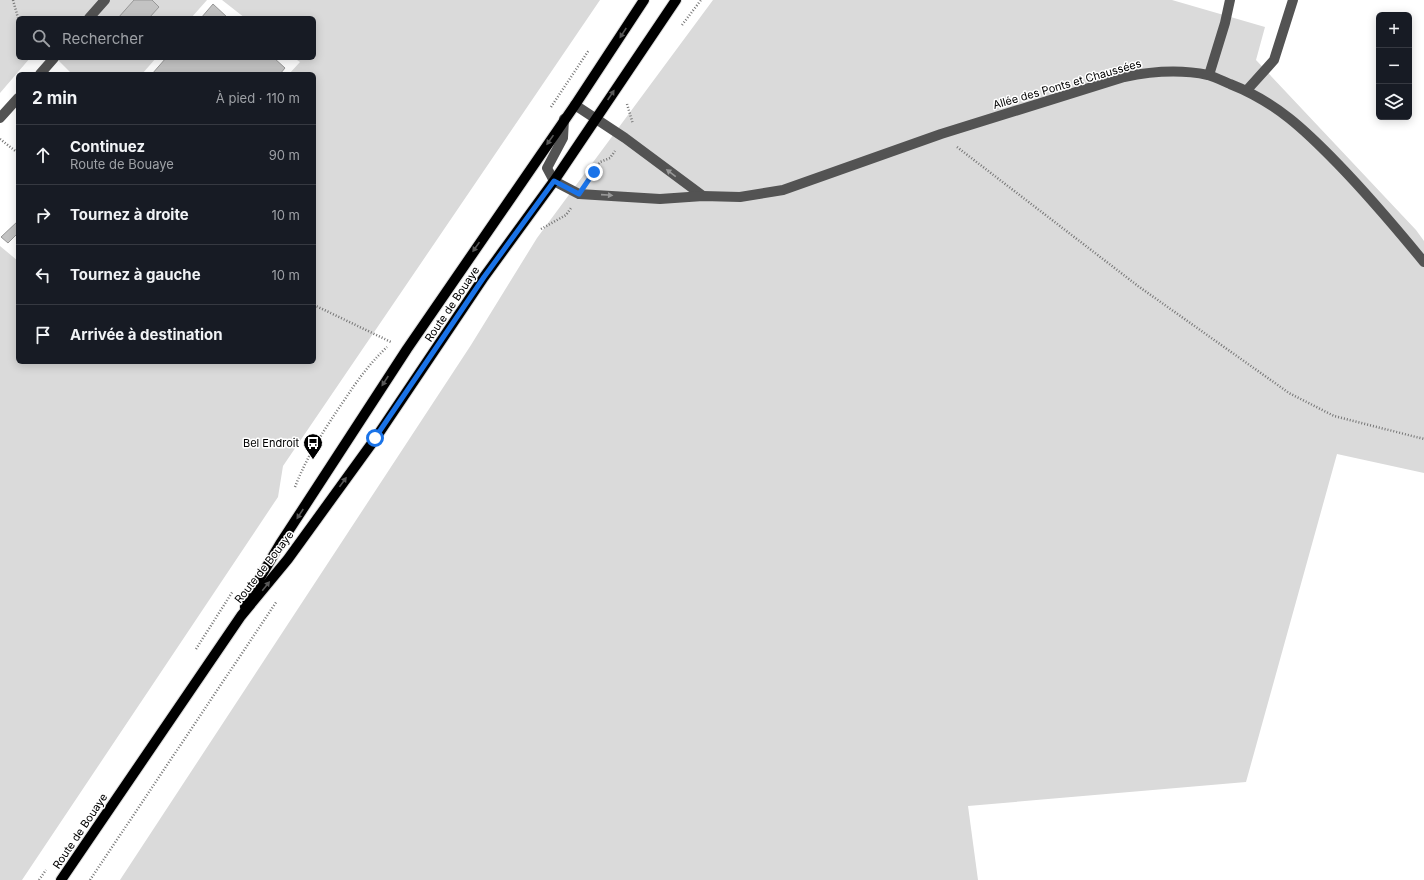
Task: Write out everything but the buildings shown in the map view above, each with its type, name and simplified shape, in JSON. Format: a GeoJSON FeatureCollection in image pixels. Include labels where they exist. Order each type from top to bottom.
{"type":"FeatureCollection","features":[{"type":"Feature","properties":{"kind":"main road","name":"Route de Bouaye"},"geometry":{"type":"LineString","coordinates":[[241,616],[257,583],[280,544],[407,349],[644,0]]}},
{"type":"Feature","properties":{"kind":"main road","name":"Route de Bouaye"},"geometry":{"type":"LineString","coordinates":[[61,880],[241,616],[288,559],[370,445],[484,277],[554,181],[676,0]]}},
{"type":"Feature","properties":{"kind":"street"},"geometry":{"type":"LineString","coordinates":[[91,16],[105,0]]}},
{"type":"Feature","properties":{"kind":"street"},"geometry":{"type":"LineString","coordinates":[[1209,75],[1225,23],[1230,0]]}},
{"type":"Feature","properties":{"kind":"street"},"geometry":{"type":"LineString","coordinates":[[1247,90],[1274,60],[1292,0]]}},
{"type":"Feature","properties":{"kind":"street"},"geometry":{"type":"LineString","coordinates":[[42,72],[52,60]]}},
{"type":"Feature","properties":{"kind":"street","name":"Allée des Ponts et Chaussées"},"geometry":{"type":"LineString","coordinates":[[554,181],[579,194],[660,199],[703,196],[740,197],[783,190],[941,134],[1130,76],[1149,72],[1174,70],[1209,75],[1247,90],[1280,110],[1302,127],[1374,201],[1424,262]]}},
{"type":"Feature","properties":{"kind":"street"},"geometry":{"type":"LineString","coordinates":[[0,118],[16,100]]}},
{"type":"Feature","properties":{"kind":"street"},"geometry":{"type":"LineString","coordinates":[[574,105],[625,138],[703,196]]}},
{"type":"Feature","properties":{"kind":"street"},"geometry":{"type":"LineString","coordinates":[[554,181],[547,168],[563,138],[564,119]]}},
{"type":"Feature","properties":{"kind":"path"},"geometry":{"type":"LineString","coordinates":[[13,0],[17,16]]}},
{"type":"Feature","properties":{"kind":"path"},"geometry":{"type":"LineString","coordinates":[[681,26],[701,0]]}},
{"type":"Feature","properties":{"kind":"path"},"geometry":{"type":"LineString","coordinates":[[536,233],[566,215],[600,162],[610,158],[625,138],[634,123],[625,99]]}},
{"type":"Feature","properties":{"kind":"path"},"geometry":{"type":"LineString","coordinates":[[941,134],[1138,286],[1289,393],[1334,416],[1424,439]]}},
{"type":"Feature","properties":{"kind":"path"},"geometry":{"type":"LineString","coordinates":[[0,139],[16,151]]}},
{"type":"Feature","properties":{"kind":"path"},"geometry":{"type":"LineString","coordinates":[[316,306],[407,349]]}},
{"type":"Feature","properties":{"kind":"shaded area"},"geometry":{"type":"Polygon","coordinates":[[[0,0],[207,0],[193,16],[16,16],[16,60],[28,60],[18,72],[16,72],[16,74],[0,93],[0,0]]]}},
{"type":"Feature","properties":{"kind":"shaded area"},"geometry":{"type":"Polygon","coordinates":[[[222,0],[600,0],[283,466],[278,497],[22,880],[0,880],[0,246],[16,259],[16,364],[316,364],[316,72],[291,72],[300,62],[297,60],[316,60],[316,16],[242,16],[222,0]]]}},
{"type":"Feature","properties":{"kind":"shaded area"},"geometry":{"type":"Polygon","coordinates":[[[713,0],[1172,0],[1265,27],[1256,60],[1416,230],[1424,241],[1424,473],[1337,454],[1246,782],[968,806],[978,880],[120,880],[471,345],[537,238],[713,0]]]}},
{"type":"Feature","properties":{"kind":"shaded area"},"geometry":{"type":"Polygon","coordinates":[[[58,60],[154,60],[144,72],[70,72],[58,60]]]}},
{"type":"Feature","properties":{"kind":"place","name":"Bel Endroit"},"geometry":{"type":"Point","coordinates":[313,460]}},
{"type":"Feature","properties":{"kind":"route"},"geometry":{"type":"LineString","coordinates":[[375,438],[484,277],[554,181],[579,194],[594,172]]}}]}
